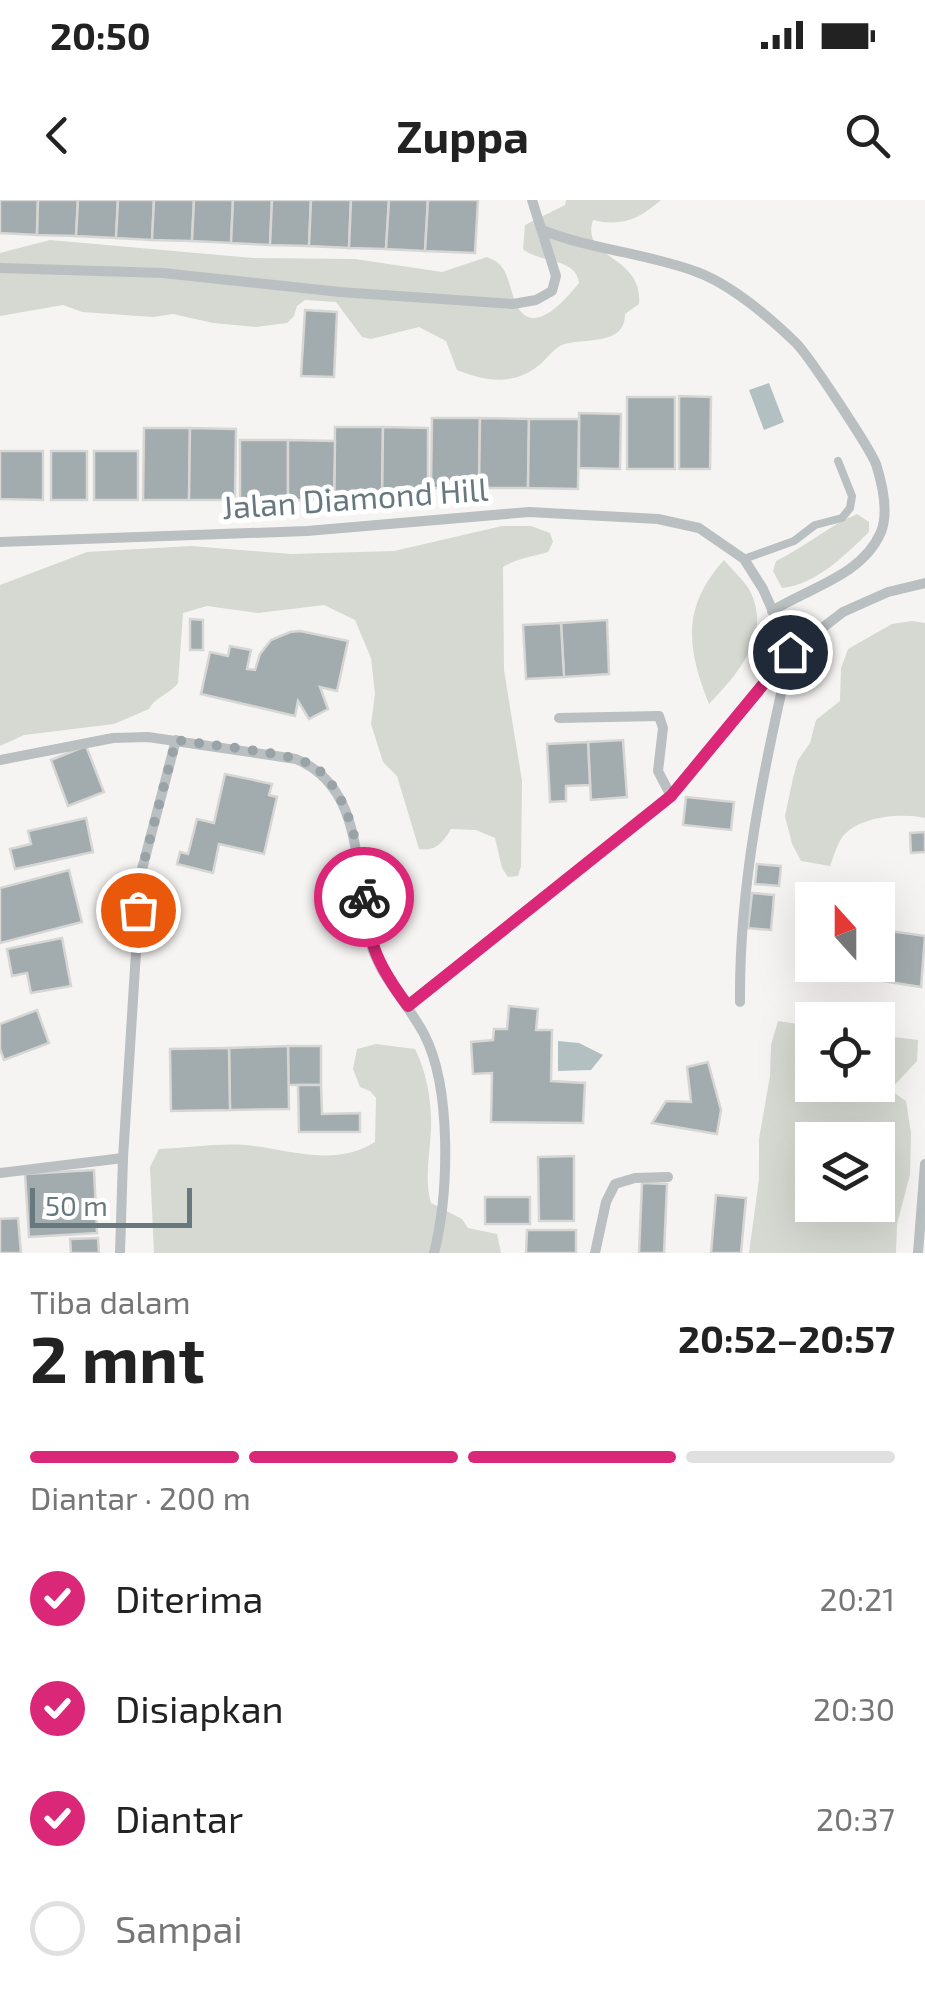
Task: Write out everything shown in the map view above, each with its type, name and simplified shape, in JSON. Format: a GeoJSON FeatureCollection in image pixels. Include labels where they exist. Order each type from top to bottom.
{"type":"FeatureCollection","features":[{"type":"Feature","properties":{"kind":"street"},"geometry":{"type":"LineString","coordinates":[[0,268],[163,273],[340,292],[513,304],[536,300],[552,291],[556,276],[532,200]]}},
{"type":"Feature","properties":{"kind":"street"},"geometry":{"type":"LineString","coordinates":[[542,230],[699,272],[736,294],[798,345],[875,461],[884,498],[883,528],[868,554],[844,574],[772,611]]}},
{"type":"Feature","properties":{"kind":"street","name":"Jalan Diamond Hill"},"geometry":{"type":"LineString","coordinates":[[0,542],[307,532],[529,512],[658,519],[699,528],[744,559]]}},
{"type":"Feature","properties":{"kind":"street"},"geometry":{"type":"LineString","coordinates":[[740,1002],[740,934],[760,783],[790,652],[763,589],[744,559]]}},
{"type":"Feature","properties":{"kind":"street"},"geometry":{"type":"LineString","coordinates":[[408,1006],[671,796],[790,652],[842,612],[888,592],[925,583]]}},
{"type":"Feature","properties":{"kind":"street"},"geometry":{"type":"LineString","coordinates":[[559,718],[658,716],[663,728],[658,771],[671,796]]}},
{"type":"Feature","properties":{"kind":"street"},"geometry":{"type":"LineString","coordinates":[[0,760],[113,738],[176,740],[296,759],[314,767],[335,793],[348,818],[364,890],[369,938],[383,972],[426,1036],[444,1101],[444,1164],[434,1253]]}},
{"type":"Feature","properties":{"kind":"street"},"geometry":{"type":"LineString","coordinates":[[120,1253],[122,1158],[141,873],[176,740]]}},
{"type":"Feature","properties":{"kind":"street"},"geometry":{"type":"LineString","coordinates":[[0,1173],[122,1158]]}},
{"type":"Feature","properties":{"kind":"street"},"geometry":{"type":"LineString","coordinates":[[918,1253],[925,1164]]}},
{"type":"Feature","properties":{"kind":"street"},"geometry":{"type":"LineString","coordinates":[[595,1253],[614,1184],[636,1178],[668,1177]]}},
{"type":"Feature","properties":{"kind":"lane"},"geometry":{"type":"LineString","coordinates":[[744,559],[794,541],[815,525],[842,518],[850,508],[852,496],[838,461]]}},
{"type":"Feature","properties":{"kind":"shaded area"},"geometry":{"type":"Polygon","coordinates":[[[566,200],[661,200],[630,220],[593,220],[591,233],[595,243],[632,275],[639,304],[625,314],[618,332],[602,339],[562,345],[519,377],[488,379],[457,370],[446,341],[419,327],[371,339],[362,337],[336,302],[305,300],[287,323],[256,327],[173,314],[153,317],[82,312],[63,305],[0,316],[0,253],[50,240],[253,258],[355,259],[442,272],[487,257],[504,270],[523,314],[540,317],[558,306],[579,283],[572,269],[523,249],[525,225],[565,205],[566,200]]]}},
{"type":"Feature","properties":{"kind":"shaded area"},"geometry":{"type":"Polygon","coordinates":[[[769,383],[784,422],[764,430],[749,390],[769,383]]]}},
{"type":"Feature","properties":{"kind":"shaded area"},"geometry":{"type":"Polygon","coordinates":[[[857,514],[869,522],[869,532],[818,575],[782,588],[773,571],[776,561],[857,514]]]}},
{"type":"Feature","properties":{"kind":"shaded area"},"geometry":{"type":"Polygon","coordinates":[[[502,526],[531,526],[550,533],[553,542],[548,552],[503,567],[504,670],[522,781],[518,876],[508,877],[502,868],[495,838],[476,830],[451,829],[438,845],[419,849],[397,776],[383,762],[371,724],[375,694],[371,658],[355,620],[324,605],[258,613],[207,606],[183,613],[178,683],[149,709],[114,724],[24,735],[0,746],[0,585],[87,552],[191,546],[291,554],[394,551],[502,526]]]}},
{"type":"Feature","properties":{"kind":"shaded area"},"geometry":{"type":"Polygon","coordinates":[[[724,560],[750,591],[757,623],[741,667],[709,704],[696,665],[692,629],[700,595],[724,560]]]}},
{"type":"Feature","properties":{"kind":"shaded area"},"geometry":{"type":"Polygon","coordinates":[[[925,623],[925,818],[894,816],[871,820],[844,835],[830,866],[801,861],[785,816],[793,778],[816,720],[840,701],[841,668],[848,649],[892,624],[925,623]]]}},
{"type":"Feature","properties":{"kind":"shaded area"},"geometry":{"type":"Polygon","coordinates":[[[778,1021],[795,1024],[795,1102],[895,1102],[895,1093],[906,1101],[911,1133],[910,1175],[897,1224],[896,1253],[749,1253],[759,1179],[759,1139],[771,1045],[778,1021]]]}},
{"type":"Feature","properties":{"kind":"shaded area"},"geometry":{"type":"Polygon","coordinates":[[[895,1037],[918,1040],[917,1061],[895,1085],[895,1037]]]}},
{"type":"Feature","properties":{"kind":"shaded area"},"geometry":{"type":"Polygon","coordinates":[[[558,1041],[579,1043],[603,1055],[591,1070],[558,1071],[558,1041]]]}},
{"type":"Feature","properties":{"kind":"shaded area"},"geometry":{"type":"Polygon","coordinates":[[[376,1044],[415,1049],[423,1068],[431,1109],[431,1203],[462,1219],[468,1228],[497,1234],[501,1253],[154,1253],[150,1167],[159,1149],[235,1145],[312,1155],[359,1150],[375,1142],[376,1098],[360,1087],[353,1069],[357,1049],[376,1044]]]}},
{"type":"Feature","properties":{"kind":"building"},"geometry":{"type":"Polygon","coordinates":[[[0,200],[38,200],[37,235],[0,233],[0,200]]]}},
{"type":"Feature","properties":{"kind":"building"},"geometry":{"type":"Polygon","coordinates":[[[38,200],[78,200],[76,236],[37,235],[38,200]]]}},
{"type":"Feature","properties":{"kind":"building"},"geometry":{"type":"Polygon","coordinates":[[[78,200],[118,200],[116,238],[76,236],[78,200]]]}},
{"type":"Feature","properties":{"kind":"building"},"geometry":{"type":"Polygon","coordinates":[[[118,200],[154,200],[152,240],[116,238],[118,200]]]}},
{"type":"Feature","properties":{"kind":"building"},"geometry":{"type":"Polygon","coordinates":[[[154,200],[194,200],[192,241],[152,240],[154,200]]]}},
{"type":"Feature","properties":{"kind":"building"},"geometry":{"type":"Polygon","coordinates":[[[194,200],[233,200],[231,243],[192,241],[194,200]]]}},
{"type":"Feature","properties":{"kind":"building"},"geometry":{"type":"Polygon","coordinates":[[[233,200],[272,200],[270,245],[231,243],[233,200]]]}},
{"type":"Feature","properties":{"kind":"building"},"geometry":{"type":"Polygon","coordinates":[[[272,200],[311,200],[309,246],[270,245],[272,200]]]}},
{"type":"Feature","properties":{"kind":"building"},"geometry":{"type":"Polygon","coordinates":[[[311,200],[351,200],[349,248],[309,246],[311,200]]]}},
{"type":"Feature","properties":{"kind":"building"},"geometry":{"type":"Polygon","coordinates":[[[351,200],[389,200],[386,249],[349,248],[351,200]]]}},
{"type":"Feature","properties":{"kind":"building"},"geometry":{"type":"Polygon","coordinates":[[[389,200],[428,200],[425,251],[386,249],[389,200]]]}},
{"type":"Feature","properties":{"kind":"building"},"geometry":{"type":"Polygon","coordinates":[[[428,200],[478,200],[475,253],[425,251],[428,200]]]}},
{"type":"Feature","properties":{"kind":"building"},"geometry":{"type":"Polygon","coordinates":[[[305,310],[337,312],[334,377],[301,376],[305,310]]]}},
{"type":"Feature","properties":{"kind":"building"},"geometry":{"type":"Polygon","coordinates":[[[679,396],[711,397],[710,469],[679,469],[679,396]]]}},
{"type":"Feature","properties":{"kind":"building"},"geometry":{"type":"Polygon","coordinates":[[[627,397],[675,397],[675,469],[627,469],[627,397]]]}},
{"type":"Feature","properties":{"kind":"building"},"geometry":{"type":"Polygon","coordinates":[[[579,413],[621,414],[620,469],[579,468],[579,413]]]}},
{"type":"Feature","properties":{"kind":"building"},"geometry":{"type":"Polygon","coordinates":[[[432,418],[480,418],[479,488],[431,488],[432,418]]]}},
{"type":"Feature","properties":{"kind":"building"},"geometry":{"type":"Polygon","coordinates":[[[480,418],[529,419],[528,488],[479,488],[480,418]]]}},
{"type":"Feature","properties":{"kind":"building"},"geometry":{"type":"Polygon","coordinates":[[[529,419],[579,419],[578,489],[528,488],[529,419]]]}},
{"type":"Feature","properties":{"kind":"building"},"geometry":{"type":"Polygon","coordinates":[[[335,427],[383,427],[382,501],[334,501],[335,427]]]}},
{"type":"Feature","properties":{"kind":"building"},"geometry":{"type":"Polygon","coordinates":[[[383,427],[428,428],[428,501],[382,501],[383,427]]]}},
{"type":"Feature","properties":{"kind":"building"},"geometry":{"type":"Polygon","coordinates":[[[144,428],[190,428],[189,500],[143,500],[144,428]]]}},
{"type":"Feature","properties":{"kind":"building"},"geometry":{"type":"Polygon","coordinates":[[[190,428],[236,429],[235,500],[189,500],[190,428]]]}},
{"type":"Feature","properties":{"kind":"building"},"geometry":{"type":"Polygon","coordinates":[[[240,440],[288,440],[288,500],[240,500],[240,440]]]}},
{"type":"Feature","properties":{"kind":"building"},"geometry":{"type":"Polygon","coordinates":[[[288,440],[335,441],[334,501],[288,500],[288,440]]]}},
{"type":"Feature","properties":{"kind":"building"},"geometry":{"type":"Polygon","coordinates":[[[0,451],[43,451],[43,500],[0,499],[0,451]]]}},
{"type":"Feature","properties":{"kind":"building"},"geometry":{"type":"Polygon","coordinates":[[[51,451],[87,451],[87,500],[51,500],[51,451]]]}},
{"type":"Feature","properties":{"kind":"building"},"geometry":{"type":"Polygon","coordinates":[[[94,451],[138,451],[138,500],[94,500],[94,451]]]}},
{"type":"Feature","properties":{"kind":"building"},"geometry":{"type":"Polygon","coordinates":[[[190,619],[203,620],[203,650],[190,650],[190,619]]]}},
{"type":"Feature","properties":{"kind":"building"},"geometry":{"type":"Polygon","coordinates":[[[607,620],[609,674],[564,677],[561,623],[607,620]]]}},
{"type":"Feature","properties":{"kind":"building"},"geometry":{"type":"Polygon","coordinates":[[[561,623],[564,677],[526,679],[523,625],[561,623]]]}},
{"type":"Feature","properties":{"kind":"building"},"geometry":{"type":"Polygon","coordinates":[[[300,631],[348,641],[337,691],[320,687],[328,709],[309,719],[298,701],[295,716],[201,694],[210,652],[228,656],[230,646],[251,650],[247,669],[255,670],[260,654],[271,640],[300,631]]]}},
{"type":"Feature","properties":{"kind":"building"},"geometry":{"type":"Polygon","coordinates":[[[623,740],[627,797],[591,800],[588,742],[623,740]]]}},
{"type":"Feature","properties":{"kind":"building"},"geometry":{"type":"Polygon","coordinates":[[[588,742],[590,785],[566,786],[566,801],[550,802],[547,744],[588,742]]]}},
{"type":"Feature","properties":{"kind":"building"},"geometry":{"type":"Polygon","coordinates":[[[86,746],[104,792],[68,806],[51,760],[86,746]]]}},
{"type":"Feature","properties":{"kind":"building"},"geometry":{"type":"Polygon","coordinates":[[[225,774],[272,784],[269,795],[277,797],[264,854],[219,844],[213,873],[177,864],[180,852],[188,854],[197,819],[214,823],[225,774]]]}},
{"type":"Feature","properties":{"kind":"building"},"geometry":{"type":"Polygon","coordinates":[[[686,797],[734,802],[731,830],[683,825],[686,797]]]}},
{"type":"Feature","properties":{"kind":"building"},"geometry":{"type":"Polygon","coordinates":[[[86,818],[93,852],[15,869],[10,849],[31,844],[28,831],[86,818]]]}},
{"type":"Feature","properties":{"kind":"building"},"geometry":{"type":"Polygon","coordinates":[[[925,832],[925,852],[911,853],[910,833],[925,832]]]}},
{"type":"Feature","properties":{"kind":"building"},"geometry":{"type":"Polygon","coordinates":[[[757,864],[781,866],[779,886],[755,884],[757,864]]]}},
{"type":"Feature","properties":{"kind":"building"},"geometry":{"type":"Polygon","coordinates":[[[69,870],[82,922],[0,943],[0,888],[69,870]]]}},
{"type":"Feature","properties":{"kind":"building"},"geometry":{"type":"Polygon","coordinates":[[[752,893],[774,895],[771,930],[748,928],[752,893]]]}},
{"type":"Feature","properties":{"kind":"building"},"geometry":{"type":"Polygon","coordinates":[[[895,932],[925,936],[921,987],[889,982],[895,982],[895,932]]]}},
{"type":"Feature","properties":{"kind":"building"},"geometry":{"type":"Polygon","coordinates":[[[62,938],[71,986],[31,993],[27,973],[12,976],[7,949],[62,938]]]}},
{"type":"Feature","properties":{"kind":"building"},"geometry":{"type":"Polygon","coordinates":[[[509,1006],[538,1009],[536,1030],[552,1030],[551,1081],[585,1083],[583,1123],[491,1122],[492,1073],[473,1074],[471,1042],[493,1040],[494,1029],[507,1029],[509,1006]]]}},
{"type":"Feature","properties":{"kind":"building"},"geometry":{"type":"Polygon","coordinates":[[[37,1010],[49,1043],[4,1060],[0,1024],[37,1010]]]}},
{"type":"Feature","properties":{"kind":"building"},"geometry":{"type":"Polygon","coordinates":[[[288,1046],[321,1046],[321,1085],[288,1085],[288,1046]]]}},
{"type":"Feature","properties":{"kind":"building"},"geometry":{"type":"Polygon","coordinates":[[[288,1046],[289,1109],[230,1110],[229,1048],[288,1046]]]}},
{"type":"Feature","properties":{"kind":"building"},"geometry":{"type":"Polygon","coordinates":[[[229,1048],[230,1110],[171,1111],[170,1049],[229,1048]]]}},
{"type":"Feature","properties":{"kind":"building"},"geometry":{"type":"Polygon","coordinates":[[[708,1062],[721,1110],[717,1134],[652,1123],[666,1101],[691,1102],[687,1067],[708,1062]]]}},
{"type":"Feature","properties":{"kind":"building"},"geometry":{"type":"Polygon","coordinates":[[[298,1085],[321,1085],[322,1114],[360,1113],[360,1132],[299,1132],[298,1085]]]}},
{"type":"Feature","properties":{"kind":"building"},"geometry":{"type":"Polygon","coordinates":[[[574,1156],[574,1221],[539,1221],[538,1157],[574,1156]]]}},
{"type":"Feature","properties":{"kind":"building"},"geometry":{"type":"Polygon","coordinates":[[[94,1170],[97,1233],[29,1237],[25,1174],[94,1170]]]}},
{"type":"Feature","properties":{"kind":"building"},"geometry":{"type":"Polygon","coordinates":[[[642,1183],[667,1184],[664,1253],[639,1253],[642,1183]]]}},
{"type":"Feature","properties":{"kind":"building"},"geometry":{"type":"Polygon","coordinates":[[[716,1195],[746,1198],[741,1253],[711,1253],[716,1195]]]}},
{"type":"Feature","properties":{"kind":"building"},"geometry":{"type":"Polygon","coordinates":[[[485,1197],[530,1197],[530,1224],[485,1224],[485,1197]]]}},
{"type":"Feature","properties":{"kind":"building"},"geometry":{"type":"Polygon","coordinates":[[[18,1218],[21,1253],[0,1253],[0,1219],[18,1218]]]}},
{"type":"Feature","properties":{"kind":"building"},"geometry":{"type":"Polygon","coordinates":[[[527,1230],[576,1230],[576,1253],[526,1253],[527,1230]]]}},
{"type":"Feature","properties":{"kind":"building"},"geometry":{"type":"Polygon","coordinates":[[[98,1238],[99,1253],[71,1253],[70,1239],[98,1238]]]}},
{"type":"Feature","properties":{"kind":"way so far"},"geometry":{"type":"LineString","coordinates":[[138,910],[141,873],[176,740],[296,759],[314,767],[342,803],[348,818],[364,897]]}},
{"type":"Feature","properties":{"kind":"route"},"geometry":{"type":"LineString","coordinates":[[364,897],[369,938],[376,958],[408,1006],[671,796],[790,652]]}}]}
